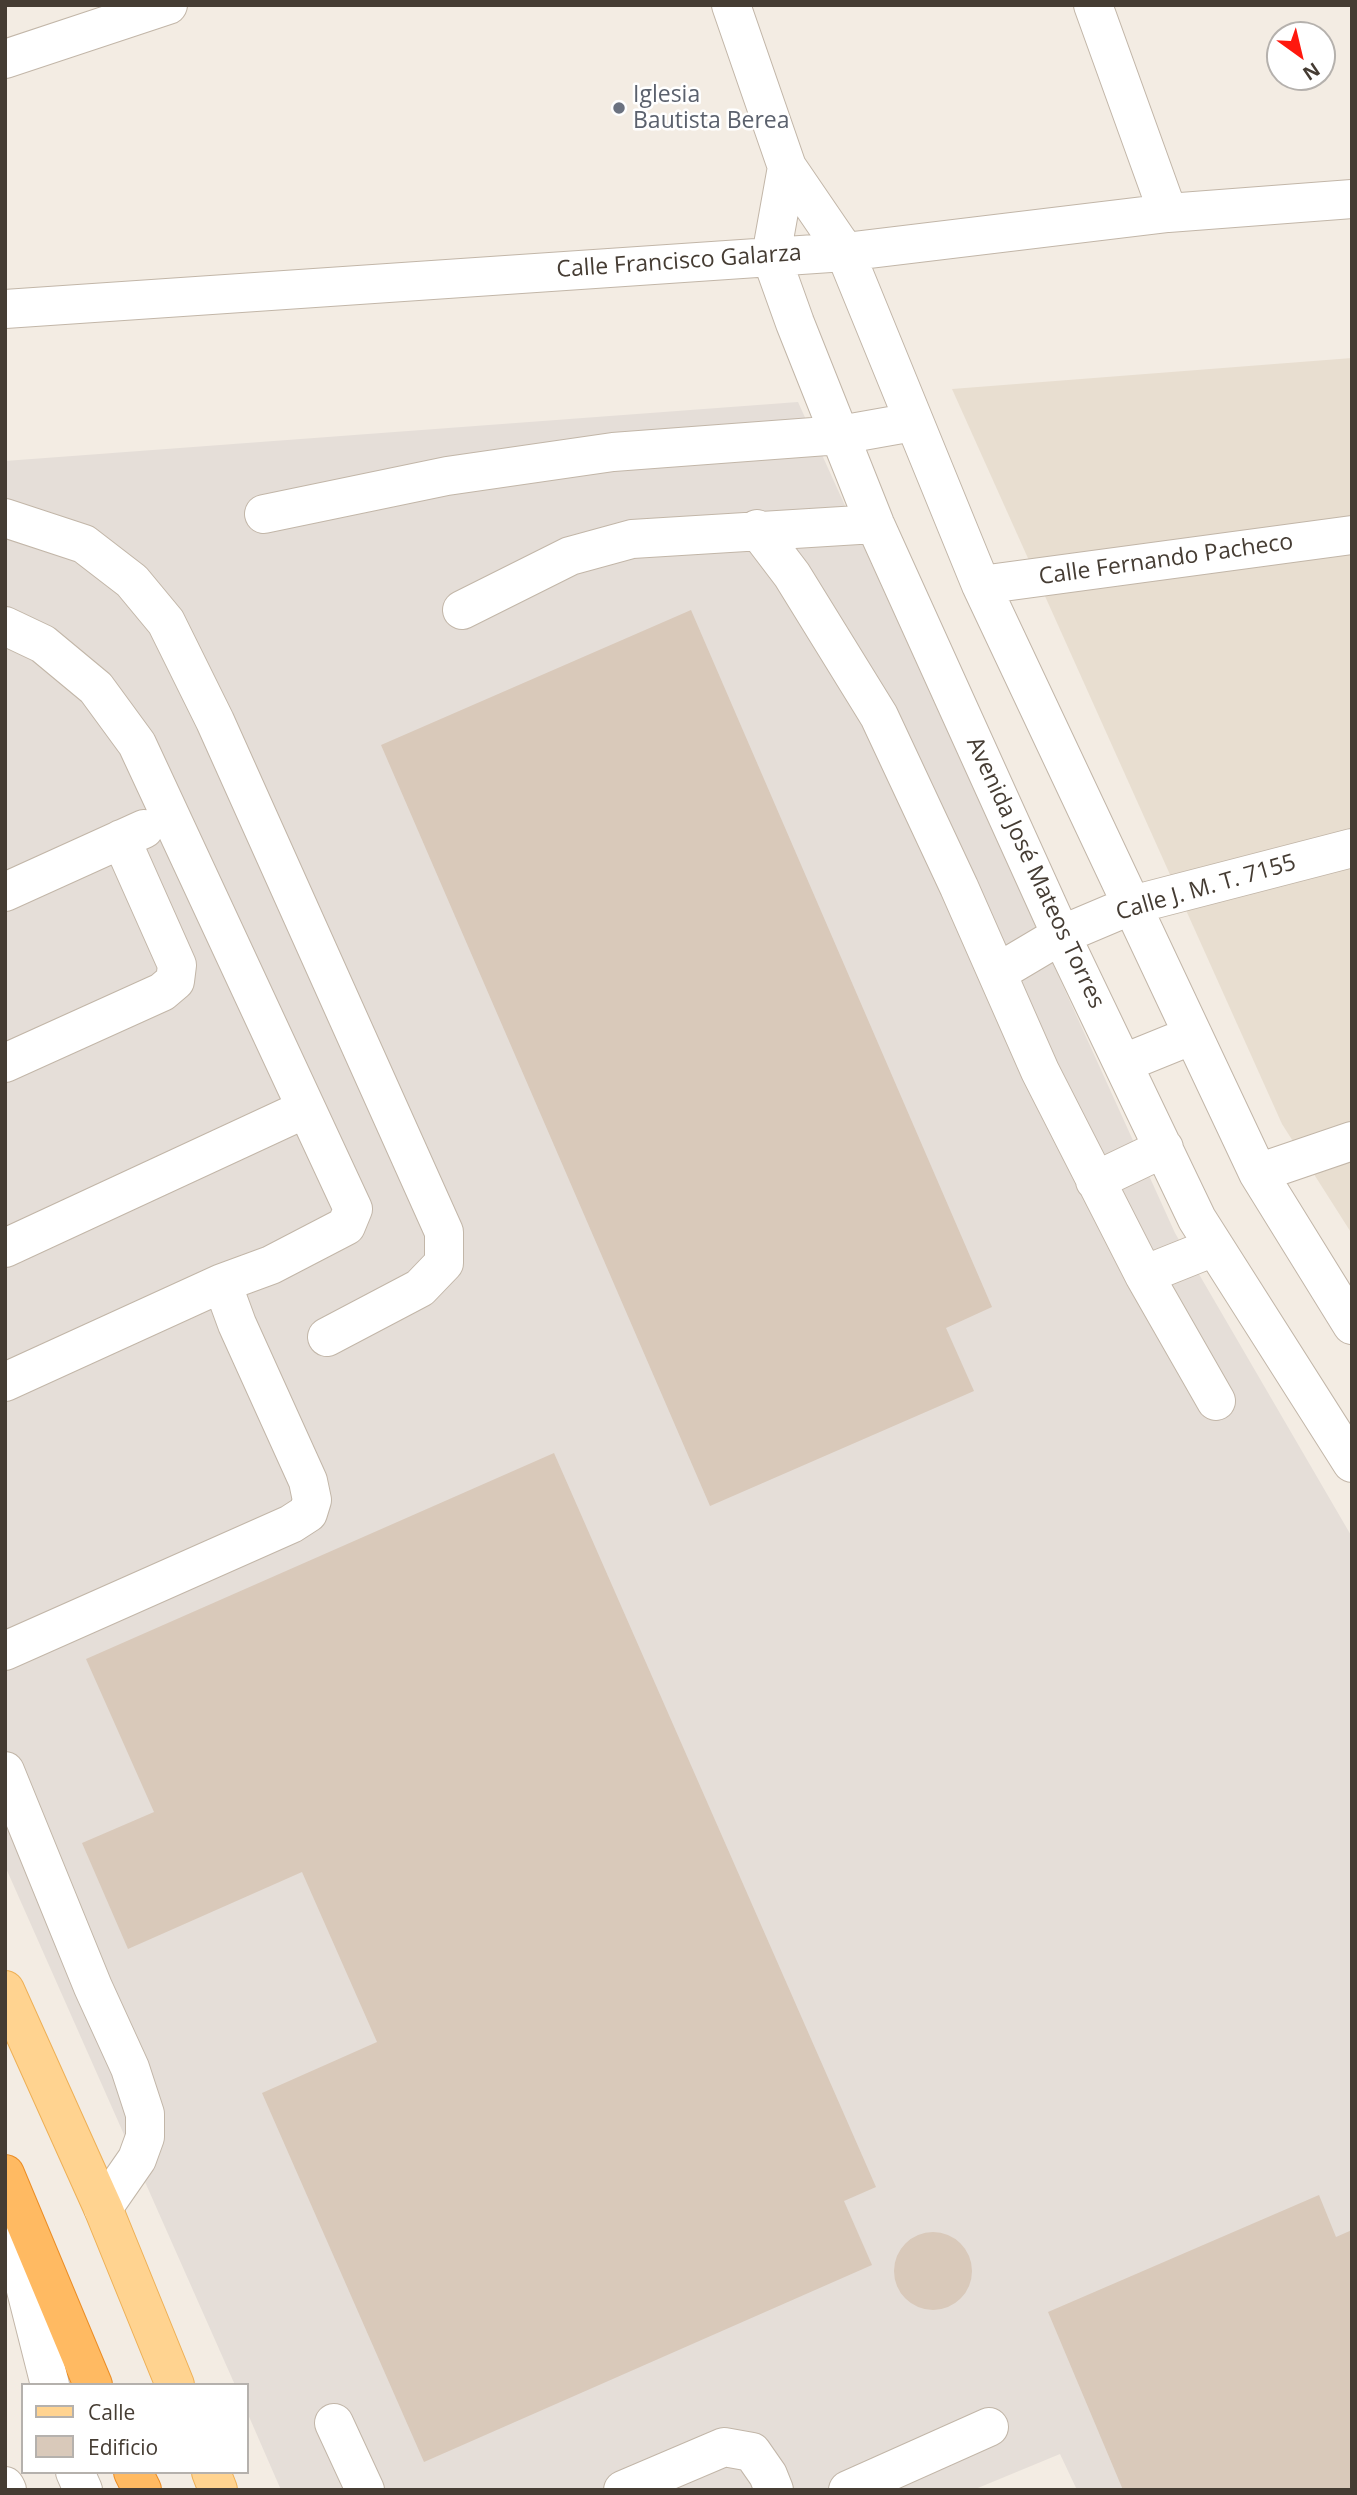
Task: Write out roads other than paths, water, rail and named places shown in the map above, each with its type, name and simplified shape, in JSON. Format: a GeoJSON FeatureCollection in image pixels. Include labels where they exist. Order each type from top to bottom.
{"type":"FeatureCollection","features":[{"type":"Feature","properties":{"kind":"highway"},"geometry":{"type":"LineString","coordinates":[[5,2174],[92,2383]]}},
{"type":"Feature","properties":{"kind":"highway"},"geometry":{"type":"LineString","coordinates":[[135,2474],[142,2490]]}},
{"type":"Feature","properties":{"kind":"main road"},"geometry":{"type":"LineString","coordinates":[[5,1990],[103,2208],[174,2383]]}},
{"type":"Feature","properties":{"kind":"street"},"geometry":{"type":"LineString","coordinates":[[5,59],[168,5]]}},
{"type":"Feature","properties":{"kind":"street"},"geometry":{"type":"LineString","coordinates":[[732,5],[787,167],[845,252],[981,585],[1258,1173],[1352,1325]]}},
{"type":"Feature","properties":{"kind":"street"},"geometry":{"type":"LineString","coordinates":[[1093,5],[1168,213]]}},
{"type":"Feature","properties":{"kind":"street"},"geometry":{"type":"LineString","coordinates":[[771,256],[787,167]]}},
{"type":"Feature","properties":{"kind":"street","name":"Calle Francisco Galarza"},"geometry":{"type":"LineString","coordinates":[[5,309],[845,252],[1168,213],[1352,199]]}},
{"type":"Feature","properties":{"kind":"street","name":"Avenida José Mateos Torres"},"geometry":{"type":"LineString","coordinates":[[771,256],[874,524],[1061,935],[1198,1219],[1348,1450]]}},
{"type":"Feature","properties":{"kind":"street"},"geometry":{"type":"LineString","coordinates":[[264,514],[447,476],[612,452],[839,435],[914,422]]}},
{"type":"Feature","properties":{"kind":"street"},"geometry":{"type":"LineString","coordinates":[[5,518],[84,544],[132,581],[166,622],[215,721],[444,1232],[444,1263],[420,1288],[327,1337]]}},
{"type":"Feature","properties":{"kind":"street"},"geometry":{"type":"LineString","coordinates":[[462,610],[570,556],[632,539],[757,529],[874,524]]}},
{"type":"Feature","properties":{"kind":"street"},"geometry":{"type":"LineString","coordinates":[[757,529],[792,575],[879,716],[1040,1071],[1144,1275],[1216,1401]]}},
{"type":"Feature","properties":{"kind":"street","name":"Calle Fernando Pacheco"},"geometry":{"type":"LineString","coordinates":[[981,585],[1352,535]]}},
{"type":"Feature","properties":{"kind":"street"},"geometry":{"type":"LineString","coordinates":[[5,626],[43,644],[96,688],[137,744],[353,1209],[346,1226],[271,1265],[222,1283],[5,1382]]}},
{"type":"Feature","properties":{"kind":"street"},"geometry":{"type":"LineString","coordinates":[[5,892],[171,816]]}},
{"type":"Feature","properties":{"kind":"street"},"geometry":{"type":"LineString","coordinates":[[5,1063],[162,992],[175,981],[177,965],[121,839]]}},
{"type":"Feature","properties":{"kind":"street","name":"Calle J. M. T. 7155"},"geometry":{"type":"LineString","coordinates":[[997,973],[1061,935],[1132,905],[1352,849]]}},
{"type":"Feature","properties":{"kind":"street"},"geometry":{"type":"LineString","coordinates":[[1124,1063],[1193,1035]]}},
{"type":"Feature","properties":{"kind":"street"},"geometry":{"type":"LineString","coordinates":[[5,1248],[305,1109]]}},
{"type":"Feature","properties":{"kind":"street"},"geometry":{"type":"LineString","coordinates":[[1258,1173],[1352,1142]]}},
{"type":"Feature","properties":{"kind":"street"},"geometry":{"type":"LineString","coordinates":[[1095,1181],[1164,1148]]}},
{"type":"Feature","properties":{"kind":"street"},"geometry":{"type":"LineString","coordinates":[[1144,1275],[1214,1247]]}},
{"type":"Feature","properties":{"kind":"street"},"geometry":{"type":"LineString","coordinates":[[5,1651],[291,1524],[309,1513],[312,1500],[308,1481],[237,1324],[222,1283]]}},
{"type":"Feature","properties":{"kind":"street"},"geometry":{"type":"LineString","coordinates":[[5,1771],[93,1987],[130,2068],[145,2113],[145,2137],[137,2159],[103,2208]]}},
{"type":"Feature","properties":{"kind":"street"},"geometry":{"type":"LineString","coordinates":[[5,2207],[49,2383]]}},
{"type":"Feature","properties":{"kind":"street"},"geometry":{"type":"LineString","coordinates":[[334,2423],[365,2490]]}},
{"type":"Feature","properties":{"kind":"street"},"geometry":{"type":"LineString","coordinates":[[848,2490],[989,2427]]}},
{"type":"Feature","properties":{"kind":"street"},"geometry":{"type":"LineString","coordinates":[[623,2490],[724,2447],[752,2452],[768,2475],[774,2490]]}},
{"type":"Feature","properties":{"kind":"street"},"geometry":{"type":"LineString","coordinates":[[76,2474],[83,2490]]}},
{"type":"Feature","properties":{"kind":"place","name":"Iglesia Bautista Berea"},"geometry":{"type":"Point","coordinates":[619,108]}}]}
